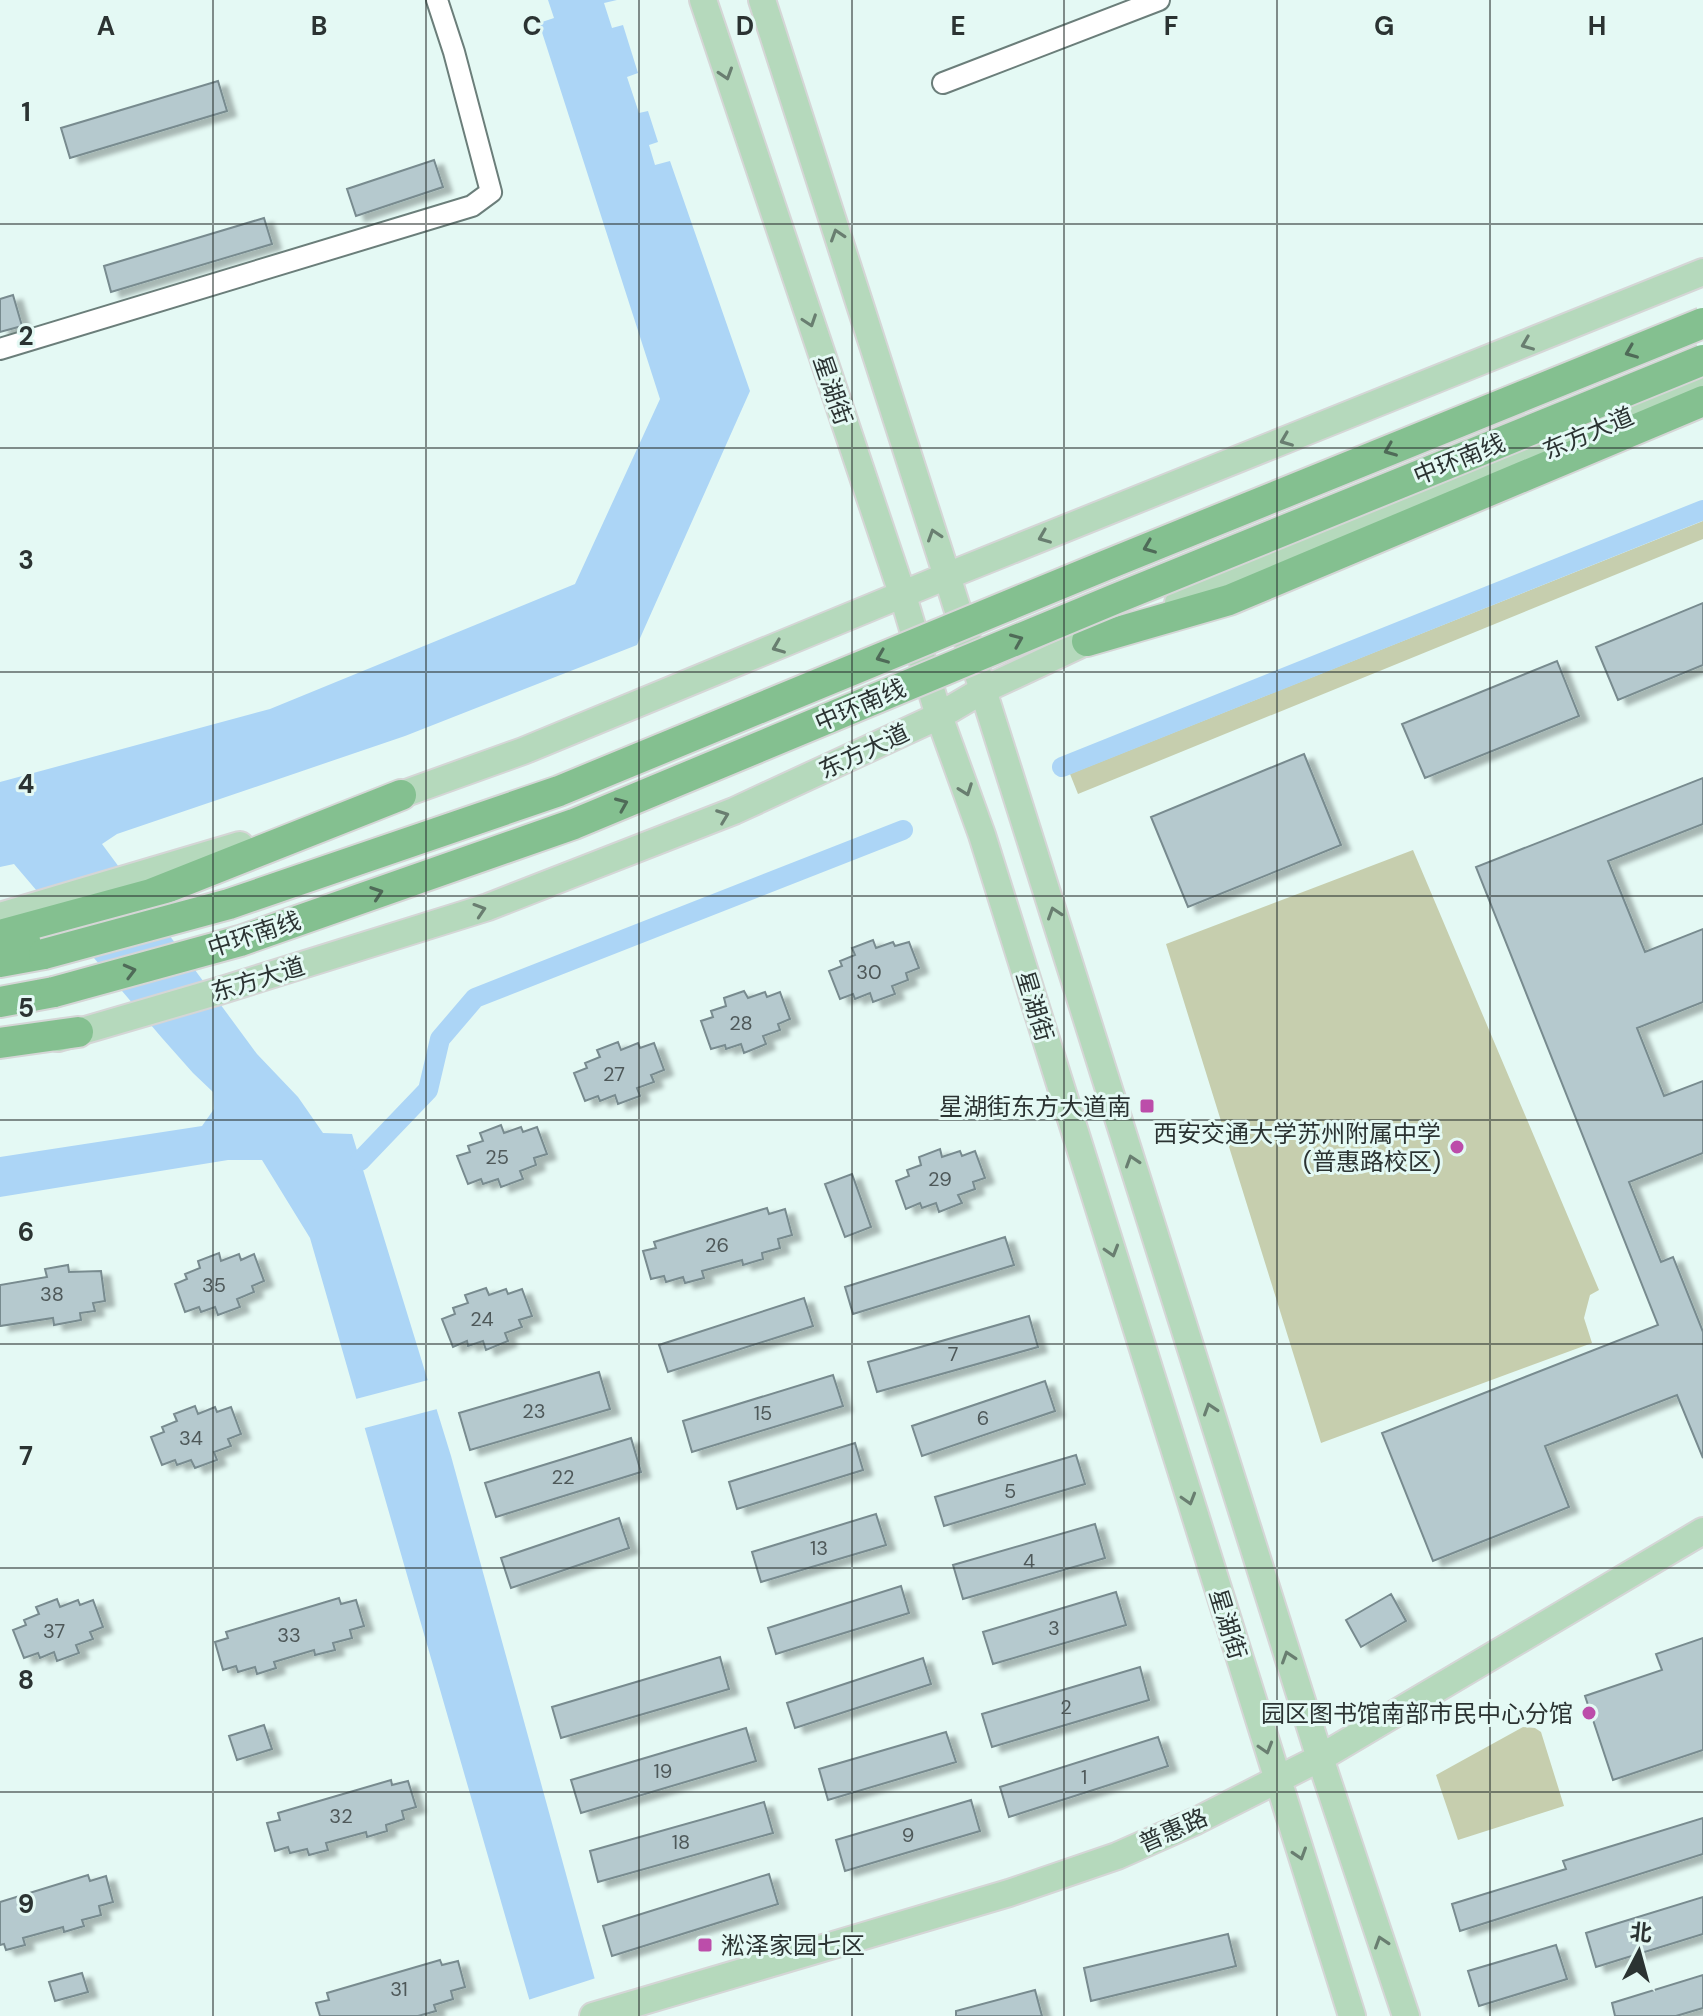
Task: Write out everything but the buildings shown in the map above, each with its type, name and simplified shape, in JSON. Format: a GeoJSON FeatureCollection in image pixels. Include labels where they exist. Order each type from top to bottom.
{"type":"FeatureCollection","features":[{"type":"Feature","properties":{"kind":"highway","name":"中环南线"},"geometry":{"type":"LineString","coordinates":[[0,962],[44,954],[229,904],[559,791],[1703,323]]}},
{"type":"Feature","properties":{"kind":"highway","name":"中环南线"},"geometry":{"type":"LineString","coordinates":[[0,1002],[54,992],[240,941],[574,824],[1703,360]]}},
{"type":"Feature","properties":{"kind":"highway"},"geometry":{"type":"LineString","coordinates":[[1087,641],[1229,600],[1703,401]]}},
{"type":"Feature","properties":{"kind":"highway"},"geometry":{"type":"LineString","coordinates":[[0,935],[151,894],[401,795]]}},
{"type":"Feature","properties":{"kind":"highway"},"geometry":{"type":"LineString","coordinates":[[0,1043],[78,1032]]}},
{"type":"Feature","properties":{"kind":"main road","name":"星湖街"},"geometry":{"type":"LineString","coordinates":[[703,0],[903,596],[939,716],[982,835],[1352,2016]]}},
{"type":"Feature","properties":{"kind":"main road","name":"星湖街"},"geometry":{"type":"LineString","coordinates":[[762,0],[1320,1758],[1406,2016]]}},
{"type":"Feature","properties":{"kind":"main road"},"geometry":{"type":"LineString","coordinates":[[11,914],[401,795],[538,745],[947,576],[1703,272]]}},
{"type":"Feature","properties":{"kind":"main road","name":"东方大道"},"geometry":{"type":"LineString","coordinates":[[0,1054],[219,991],[488,907],[734,811],[939,716],[983,690],[1087,641],[1703,385]]}},
{"type":"Feature","properties":{"kind":"main road","name":"普惠路"},"geometry":{"type":"LineString","coordinates":[[593,2016],[1009,1893],[1117,1856],[1196,1821],[1320,1758],[1703,1531]]}},
{"type":"Feature","properties":{"kind":"street"},"geometry":{"type":"LineString","coordinates":[[0,349],[472,206],[491,192],[437,0]]}},
{"type":"Feature","properties":{"kind":"street"},"geometry":{"type":"LineString","coordinates":[[943,83],[1159,0]]}},
{"type":"Feature","properties":{"kind":"green space"},"geometry":{"type":"Polygon","coordinates":[[[1703,521],[1703,539],[1078,794],[1070,774],[1703,521]]]}},
{"type":"Feature","properties":{"kind":"green space"},"geometry":{"type":"Polygon","coordinates":[[[1413,850],[1599,1290],[1590,1295],[1584,1318],[1592,1343],[1321,1443],[1166,944],[1413,850]]]}},
{"type":"Feature","properties":{"kind":"green space"},"geometry":{"type":"Polygon","coordinates":[[[1523,1727],[1541,1732],[1564,1806],[1458,1840],[1436,1775],[1523,1727]]]}},
{"type":"Feature","properties":{"kind":"water"},"geometry":{"type":"Polygon","coordinates":[[[548,0],[617,0],[604,3],[612,28],[623,25],[638,73],[627,77],[639,113],[648,111],[658,142],[649,145],[655,165],[670,161],[750,391],[637,645],[405,736],[117,834],[102,844],[257,1054],[298,1097],[323,1133],[352,1134],[451,1456],[605,2016],[534,2016],[310,1238],[262,1160],[228,1160],[0,1197],[0,1157],[202,1126],[214,1109],[213,1092],[162,1038],[14,864],[0,867],[0,782],[270,709],[575,584],[660,399],[539,23],[554,18],[548,0]]]}},
{"type":"Feature","properties":{"kind":"pier"},"geometry":{"type":"Polygon","coordinates":[[[432,1379],[441,1408],[361,1429],[352,1400],[432,1379]]]}},
{"type":"Feature","properties":{"kind":"pier"},"geometry":{"type":"Polygon","coordinates":[[[599,1977],[609,2016],[530,2016],[525,2001],[599,1977]]]}},
{"type":"Feature","properties":{"kind":"waterway"},"geometry":{"type":"LineString","coordinates":[[1062,767],[1703,510]]}},
{"type":"Feature","properties":{"kind":"waterway"},"geometry":{"type":"LineString","coordinates":[[360,1161],[428,1090],[440,1039],[475,998],[903,830]]}},
{"type":"Feature","properties":{"kind":"place","name":"星湖街东方大道南"},"geometry":{"type":"Point","coordinates":[1147,1106]}},
{"type":"Feature","properties":{"kind":"place","name":"西安交通大学苏州附属中学 (普惠路校区)"},"geometry":{"type":"Point","coordinates":[1457,1147]}},
{"type":"Feature","properties":{"kind":"place","name":"园区图书馆南部市民中心分馆"},"geometry":{"type":"Point","coordinates":[1589,1713]}},
{"type":"Feature","properties":{"kind":"place","name":"淞泽家园七区"},"geometry":{"type":"Point","coordinates":[705,1945]}}]}
